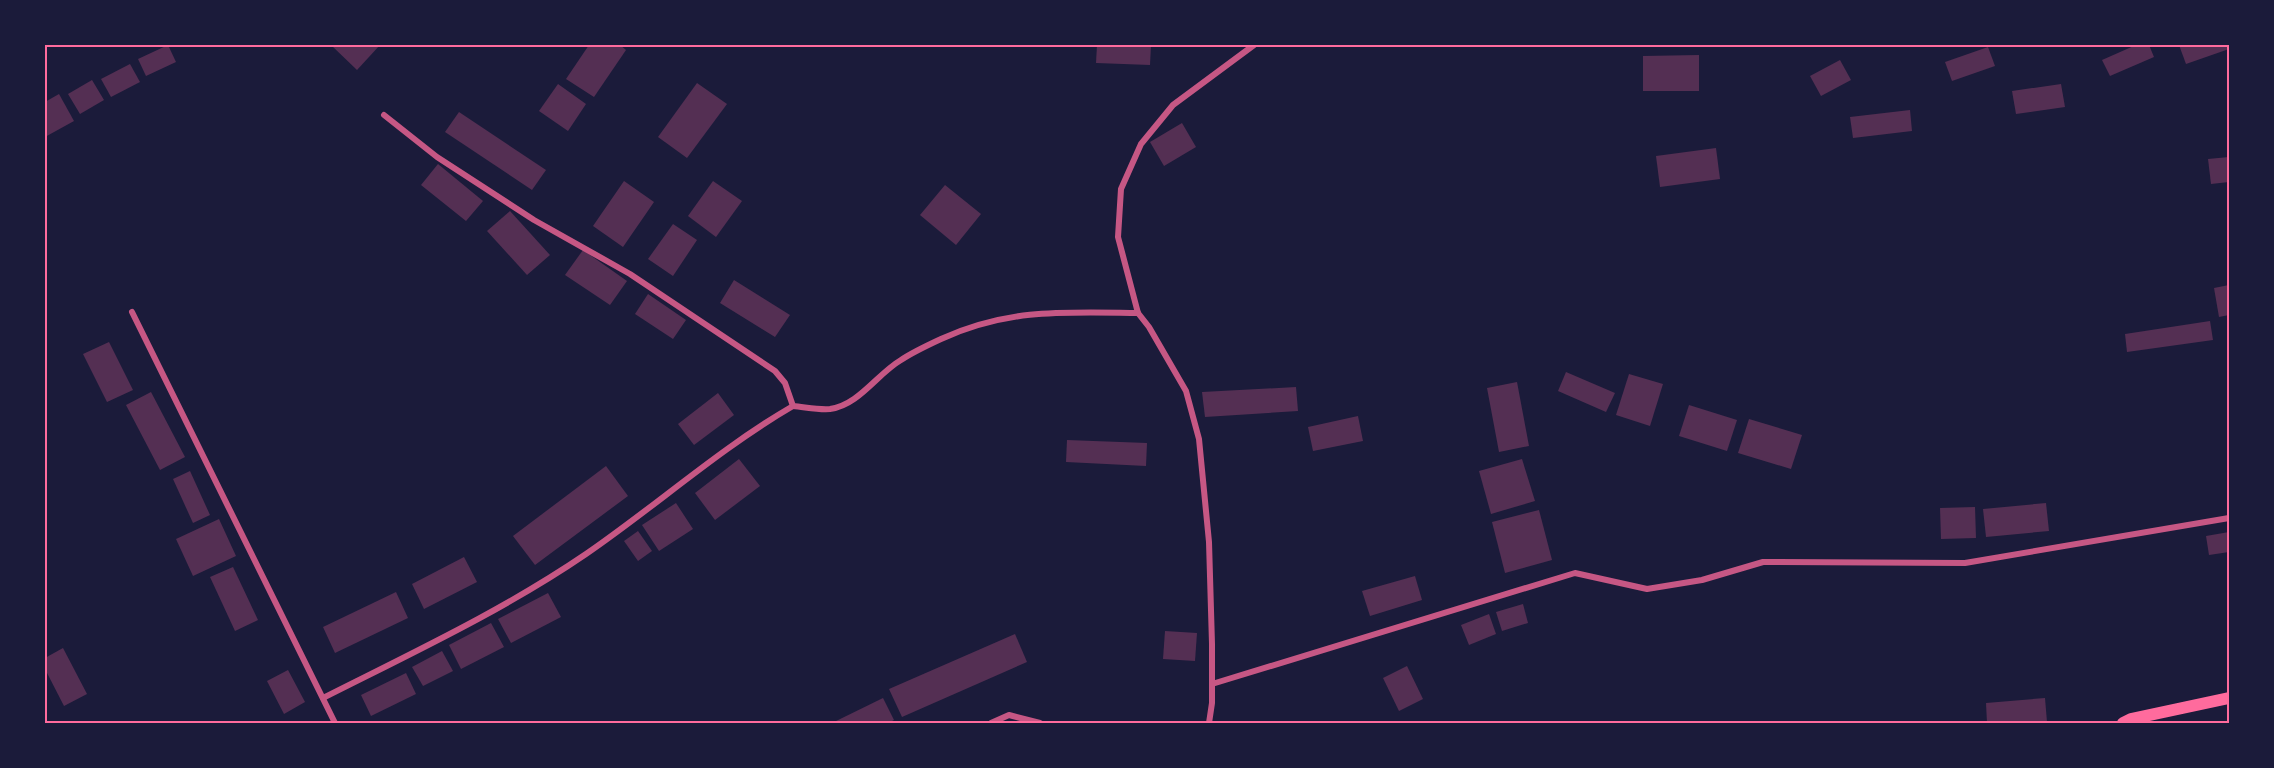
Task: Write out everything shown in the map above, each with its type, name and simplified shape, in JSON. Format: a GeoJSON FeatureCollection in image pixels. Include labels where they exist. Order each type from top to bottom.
{"type":"FeatureCollection","features":[{"type":"Feature","properties":{"kind":"main road"},"geometry":{"type":"LineString","coordinates":[[2123,723],[2131,719],[2229,698]]}},
{"type":"Feature","properties":{"kind":"street"},"geometry":{"type":"LineString","coordinates":[[1209,723],[1212,684],[1209,542],[1200,439],[1186,391],[1149,327],[1138,313],[1118,237],[1121,189],[1141,144],[1173,105],[1254,45]]}},
{"type":"Feature","properties":{"kind":"street"},"geometry":{"type":"LineString","coordinates":[[384,115],[437,157],[534,220],[630,274],[775,371],[785,383],[793,406]]}},
{"type":"Feature","properties":{"kind":"street"},"geometry":{"type":"LineString","coordinates":[[132,312],[335,723]]}},
{"type":"Feature","properties":{"kind":"street"},"geometry":{"type":"LineString","coordinates":[[323,698],[536,587],[587,553],[740,440],[793,406],[830,409],[840,405],[853,399],[899,360],[941,339],[981,323],[1018,315],[1070,312],[1138,313]]}},
{"type":"Feature","properties":{"kind":"street"},"geometry":{"type":"LineString","coordinates":[[1212,684],[1575,573],[1647,589],[1702,580],[1763,562],[1965,563],[2229,518]]}},
{"type":"Feature","properties":{"kind":"street"},"geometry":{"type":"LineString","coordinates":[[991,723],[1009,715],[1040,723]]}},
{"type":"Feature","properties":{"kind":"building"},"geometry":{"type":"Polygon","coordinates":[[[168,45],[176,62],[146,76],[138,59],[168,45]]]}},
{"type":"Feature","properties":{"kind":"building"},"geometry":{"type":"Polygon","coordinates":[[[331,45],[380,45],[357,70],[331,45]]]}},
{"type":"Feature","properties":{"kind":"building"},"geometry":{"type":"Polygon","coordinates":[[[589,45],[620,45],[626,50],[594,97],[566,79],[589,45]]]}},
{"type":"Feature","properties":{"kind":"building"},"geometry":{"type":"Polygon","coordinates":[[[1097,45],[1151,45],[1150,65],[1096,63],[1097,45]]]}},
{"type":"Feature","properties":{"kind":"building"},"geometry":{"type":"Polygon","coordinates":[[[2136,45],[2149,45],[2154,57],[2110,76],[2102,60],[2136,45]]]}},
{"type":"Feature","properties":{"kind":"building"},"geometry":{"type":"Polygon","coordinates":[[[2179,45],[2229,45],[2229,49],[2186,64],[2179,45]]]}},
{"type":"Feature","properties":{"kind":"building"},"geometry":{"type":"Polygon","coordinates":[[[1988,47],[1995,66],[1952,81],[1945,62],[1988,47]]]}},
{"type":"Feature","properties":{"kind":"building"},"geometry":{"type":"Polygon","coordinates":[[[1699,55],[1699,91],[1643,91],[1643,56],[1699,55]]]}},
{"type":"Feature","properties":{"kind":"building"},"geometry":{"type":"Polygon","coordinates":[[[1840,60],[1851,80],[1821,96],[1810,76],[1840,60]]]}},
{"type":"Feature","properties":{"kind":"building"},"geometry":{"type":"Polygon","coordinates":[[[130,64],[140,82],[111,97],[101,79],[130,64]]]}},
{"type":"Feature","properties":{"kind":"building"},"geometry":{"type":"Polygon","coordinates":[[[92,80],[104,100],[80,114],[68,94],[92,80]]]}},
{"type":"Feature","properties":{"kind":"building"},"geometry":{"type":"Polygon","coordinates":[[[697,83],[727,104],[687,158],[658,137],[697,83]]]}},
{"type":"Feature","properties":{"kind":"building"},"geometry":{"type":"Polygon","coordinates":[[[558,84],[586,104],[568,131],[539,111],[558,84]]]}},
{"type":"Feature","properties":{"kind":"building"},"geometry":{"type":"Polygon","coordinates":[[[2061,84],[2065,107],[2016,114],[2012,91],[2061,84]]]}},
{"type":"Feature","properties":{"kind":"building"},"geometry":{"type":"Polygon","coordinates":[[[59,94],[74,121],[45,137],[45,102],[59,94]]]}},
{"type":"Feature","properties":{"kind":"building"},"geometry":{"type":"Polygon","coordinates":[[[1910,110],[1912,131],[1853,138],[1850,117],[1910,110]]]}},
{"type":"Feature","properties":{"kind":"building"},"geometry":{"type":"Polygon","coordinates":[[[459,112],[546,170],[532,190],[445,132],[459,112]]]}},
{"type":"Feature","properties":{"kind":"building"},"geometry":{"type":"Polygon","coordinates":[[[1182,123],[1196,147],[1164,166],[1150,142],[1182,123]]]}},
{"type":"Feature","properties":{"kind":"building"},"geometry":{"type":"Polygon","coordinates":[[[1716,148],[1720,179],[1660,187],[1656,156],[1716,148]]]}},
{"type":"Feature","properties":{"kind":"building"},"geometry":{"type":"Polygon","coordinates":[[[2229,157],[2229,182],[2211,184],[2208,159],[2229,157]]]}},
{"type":"Feature","properties":{"kind":"building"},"geometry":{"type":"Polygon","coordinates":[[[438,164],[483,201],[466,221],[421,185],[438,164]]]}},
{"type":"Feature","properties":{"kind":"building"},"geometry":{"type":"Polygon","coordinates":[[[624,181],[654,202],[623,247],[593,226],[624,181]]]}},
{"type":"Feature","properties":{"kind":"building"},"geometry":{"type":"Polygon","coordinates":[[[713,181],[742,201],[716,237],[688,216],[713,181]]]}},
{"type":"Feature","properties":{"kind":"building"},"geometry":{"type":"Polygon","coordinates":[[[945,185],[981,214],[956,245],[920,215],[945,185]]]}},
{"type":"Feature","properties":{"kind":"building"},"geometry":{"type":"Polygon","coordinates":[[[510,211],[550,255],[527,275],[487,231],[510,211]]]}},
{"type":"Feature","properties":{"kind":"building"},"geometry":{"type":"Polygon","coordinates":[[[673,224],[697,240],[673,276],[648,259],[673,224]]]}},
{"type":"Feature","properties":{"kind":"building"},"geometry":{"type":"Polygon","coordinates":[[[583,250],[627,281],[610,305],[565,275],[583,250]]]}},
{"type":"Feature","properties":{"kind":"building"},"geometry":{"type":"Polygon","coordinates":[[[734,280],[790,315],[775,337],[720,303],[734,280]]]}},
{"type":"Feature","properties":{"kind":"building"},"geometry":{"type":"Polygon","coordinates":[[[2229,285],[2229,315],[2219,317],[2214,288],[2229,285]]]}},
{"type":"Feature","properties":{"kind":"building"},"geometry":{"type":"Polygon","coordinates":[[[648,294],[686,320],[673,339],[635,314],[648,294]]]}},
{"type":"Feature","properties":{"kind":"building"},"geometry":{"type":"Polygon","coordinates":[[[2210,321],[2213,340],[2127,352],[2125,334],[2210,321]]]}},
{"type":"Feature","properties":{"kind":"building"},"geometry":{"type":"Polygon","coordinates":[[[109,342],[133,390],[107,402],[83,354],[109,342]]]}},
{"type":"Feature","properties":{"kind":"building"},"geometry":{"type":"Polygon","coordinates":[[[1566,372],[1615,393],[1606,412],[1558,391],[1566,372]]]}},
{"type":"Feature","properties":{"kind":"building"},"geometry":{"type":"Polygon","coordinates":[[[1629,374],[1663,384],[1650,426],[1616,415],[1629,374]]]}},
{"type":"Feature","properties":{"kind":"building"},"geometry":{"type":"Polygon","coordinates":[[[1517,382],[1529,446],[1499,452],[1487,388],[1517,382]]]}},
{"type":"Feature","properties":{"kind":"building"},"geometry":{"type":"Polygon","coordinates":[[[1296,387],[1298,411],[1205,417],[1202,392],[1296,387]]]}},
{"type":"Feature","properties":{"kind":"building"},"geometry":{"type":"Polygon","coordinates":[[[151,392],[185,457],[160,470],[126,405],[151,392]]]}},
{"type":"Feature","properties":{"kind":"building"},"geometry":{"type":"Polygon","coordinates":[[[718,393],[734,415],[694,445],[678,424],[718,393]]]}},
{"type":"Feature","properties":{"kind":"building"},"geometry":{"type":"Polygon","coordinates":[[[1689,405],[1737,420],[1727,451],[1679,436],[1689,405]]]}},
{"type":"Feature","properties":{"kind":"building"},"geometry":{"type":"Polygon","coordinates":[[[1358,416],[1363,441],[1313,451],[1308,427],[1358,416]]]}},
{"type":"Feature","properties":{"kind":"building"},"geometry":{"type":"Polygon","coordinates":[[[1749,419],[1802,435],[1791,469],[1738,453],[1749,419]]]}},
{"type":"Feature","properties":{"kind":"building"},"geometry":{"type":"Polygon","coordinates":[[[1067,440],[1147,443],[1146,466],[1066,462],[1067,440]]]}},
{"type":"Feature","properties":{"kind":"building"},"geometry":{"type":"Polygon","coordinates":[[[739,459],[760,486],[715,520],[695,493],[739,459]]]}},
{"type":"Feature","properties":{"kind":"building"},"geometry":{"type":"Polygon","coordinates":[[[1522,459],[1535,501],[1491,514],[1479,471],[1522,459]]]}},
{"type":"Feature","properties":{"kind":"building"},"geometry":{"type":"Polygon","coordinates":[[[606,466],[628,496],[535,565],[513,536],[606,466]]]}},
{"type":"Feature","properties":{"kind":"building"},"geometry":{"type":"Polygon","coordinates":[[[190,471],[210,515],[193,523],[173,479],[190,471]]]}},
{"type":"Feature","properties":{"kind":"building"},"geometry":{"type":"Polygon","coordinates":[[[676,503],[693,529],[659,551],[642,525],[676,503]]]}},
{"type":"Feature","properties":{"kind":"building"},"geometry":{"type":"Polygon","coordinates":[[[2046,503],[2049,531],[1986,537],[1983,509],[2046,503]]]}},
{"type":"Feature","properties":{"kind":"building"},"geometry":{"type":"Polygon","coordinates":[[[1975,507],[1976,538],[1941,539],[1940,508],[1975,507]]]}},
{"type":"Feature","properties":{"kind":"building"},"geometry":{"type":"Polygon","coordinates":[[[1539,510],[1552,560],[1505,573],[1492,522],[1539,510]]]}},
{"type":"Feature","properties":{"kind":"building"},"geometry":{"type":"Polygon","coordinates":[[[219,519],[236,556],[193,576],[176,539],[219,519]]]}},
{"type":"Feature","properties":{"kind":"building"},"geometry":{"type":"Polygon","coordinates":[[[638,531],[652,551],[638,561],[624,541],[638,531]]]}},
{"type":"Feature","properties":{"kind":"building"},"geometry":{"type":"Polygon","coordinates":[[[2229,532],[2229,552],[2209,555],[2206,536],[2229,532]]]}},
{"type":"Feature","properties":{"kind":"building"},"geometry":{"type":"Polygon","coordinates":[[[464,557],[477,582],[424,609],[412,584],[464,557]]]}},
{"type":"Feature","properties":{"kind":"building"},"geometry":{"type":"Polygon","coordinates":[[[233,567],[258,620],[235,631],[210,577],[233,567]]]}},
{"type":"Feature","properties":{"kind":"building"},"geometry":{"type":"Polygon","coordinates":[[[1415,576],[1422,600],[1370,616],[1362,591],[1415,576]]]}},
{"type":"Feature","properties":{"kind":"building"},"geometry":{"type":"Polygon","coordinates":[[[396,592],[408,618],[335,653],[323,627],[396,592]]]}},
{"type":"Feature","properties":{"kind":"building"},"geometry":{"type":"Polygon","coordinates":[[[548,593],[561,617],[511,643],[498,619],[548,593]]]}},
{"type":"Feature","properties":{"kind":"building"},"geometry":{"type":"Polygon","coordinates":[[[1523,604],[1528,623],[1502,631],[1496,612],[1523,604]]]}},
{"type":"Feature","properties":{"kind":"building"},"geometry":{"type":"Polygon","coordinates":[[[1489,614],[1496,634],[1469,645],[1461,625],[1489,614]]]}},
{"type":"Feature","properties":{"kind":"building"},"geometry":{"type":"Polygon","coordinates":[[[491,623],[504,647],[461,669],[449,645],[491,623]]]}},
{"type":"Feature","properties":{"kind":"building"},"geometry":{"type":"Polygon","coordinates":[[[1165,631],[1197,633],[1195,661],[1163,659],[1165,631]]]}},
{"type":"Feature","properties":{"kind":"building"},"geometry":{"type":"Polygon","coordinates":[[[1015,634],[1027,662],[902,717],[889,689],[1015,634]]]}},
{"type":"Feature","properties":{"kind":"building"},"geometry":{"type":"Polygon","coordinates":[[[63,648],[87,694],[64,706],[45,669],[45,658],[63,648]]]}},
{"type":"Feature","properties":{"kind":"building"},"geometry":{"type":"Polygon","coordinates":[[[442,651],[453,671],[423,686],[412,667],[442,651]]]}},
{"type":"Feature","properties":{"kind":"building"},"geometry":{"type":"Polygon","coordinates":[[[1407,666],[1423,699],[1399,711],[1383,678],[1407,666]]]}},
{"type":"Feature","properties":{"kind":"building"},"geometry":{"type":"Polygon","coordinates":[[[288,670],[305,702],[284,714],[267,681],[288,670]]]}},
{"type":"Feature","properties":{"kind":"building"},"geometry":{"type":"Polygon","coordinates":[[[406,673],[416,694],[371,716],[361,695],[406,673]]]}},
{"type":"Feature","properties":{"kind":"building"},"geometry":{"type":"Polygon","coordinates":[[[883,698],[894,720],[888,723],[832,723],[883,698]]]}},
{"type":"Feature","properties":{"kind":"building"},"geometry":{"type":"Polygon","coordinates":[[[2045,698],[2047,722],[1987,723],[1986,703],[2045,698]]]}}]}
